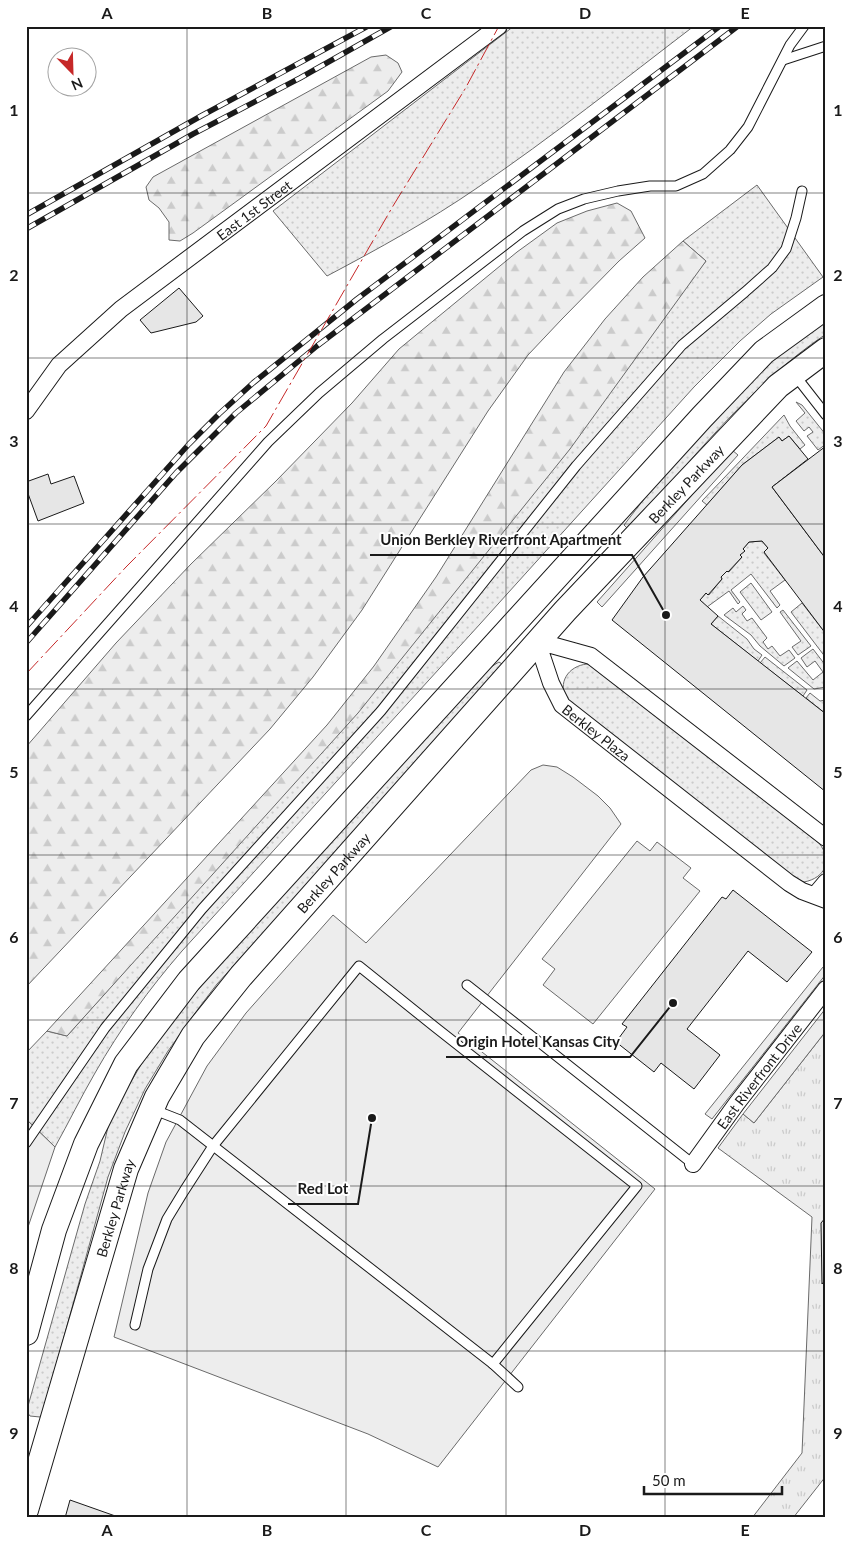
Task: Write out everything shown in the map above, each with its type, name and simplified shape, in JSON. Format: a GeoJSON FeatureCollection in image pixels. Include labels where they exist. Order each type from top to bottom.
{"type":"FeatureCollection","features":[{"type":"Feature","properties":{"kind":"main road"},"geometry":{"type":"LineString","coordinates":[[26,1333],[54,1230],[86,1144],[126,1064],[190,981],[702,417],[764,352],[826,307]]}},
{"type":"Feature","properties":{"kind":"main road","name":"Berkley Parkway"},"geometry":{"type":"LineString","coordinates":[[26,1510],[30,1481],[126,1169],[157,1097],[193,1036],[241,976],[537,641],[778,386],[826,350]]}},
{"type":"Feature","properties":{"kind":"street","name":"East 1st Street"},"geometry":{"type":"LineString","coordinates":[[26,411],[59,365],[120,308],[432,78],[499,26]]}},
{"type":"Feature","properties":{"kind":"street"},"geometry":{"type":"LineString","coordinates":[[513,623],[537,641],[591,656],[826,838]]}},
{"type":"Feature","properties":{"kind":"street","name":"Berkley Plaza"},"geometry":{"type":"LineString","coordinates":[[537,641],[551,683],[562,705],[789,883],[802,891],[820,898]]}},
{"type":"Feature","properties":{"kind":"street"},"geometry":{"type":"LineString","coordinates":[[820,898],[826,882]]}},
{"type":"Feature","properties":{"kind":"street","name":"East Riverfront Drive"},"geometry":{"type":"LineString","coordinates":[[693,1164],[826,989]]}},
{"type":"Feature","properties":{"kind":"lane"},"geometry":{"type":"LineString","coordinates":[[26,716],[268,442],[318,393],[390,333],[524,231],[558,209],[584,199],[618,191],[650,186],[676,186],[702,174],[730,150],[748,127],[790,45],[804,26]]}},
{"type":"Feature","properties":{"kind":"lane"},"geometry":{"type":"LineString","coordinates":[[782,60],[826,46]]}},
{"type":"Feature","properties":{"kind":"lane"},"geometry":{"type":"LineString","coordinates":[[26,1143],[105,1028],[202,909],[381,711],[576,466],[682,346],[772,268],[786,249],[802,192]]}},
{"type":"Feature","properties":{"kind":"lane"},"geometry":{"type":"LineString","coordinates":[[794,374],[826,415]]}},
{"type":"Feature","properties":{"kind":"lane"},"geometry":{"type":"LineString","coordinates":[[136,1325],[148,1269],[167,1219],[213,1146],[359,966],[637,1186],[493,1364]]}},
{"type":"Feature","properties":{"kind":"lane"},"geometry":{"type":"LineString","coordinates":[[467,985],[693,1164]]}},
{"type":"Feature","properties":{"kind":"lane"},"geometry":{"type":"LineString","coordinates":[[152,1109],[180,1120],[493,1364],[518,1387]]}},
{"type":"Feature","properties":{"kind":"green space"},"geometry":{"type":"Polygon","coordinates":[[[514,26],[694,26],[505,169],[440,212],[327,276],[273,211],[514,26]]]}},
{"type":"Feature","properties":{"kind":"green space"},"geometry":{"type":"Polygon","coordinates":[[[386,55],[398,63],[402,72],[388,91],[193,233],[180,241],[169,240],[169,222],[159,208],[149,200],[146,187],[153,177],[371,57],[386,55]]]}},
{"type":"Feature","properties":{"kind":"green space"},"geometry":{"type":"Polygon","coordinates":[[[757,185],[823,277],[771,314],[740,341],[694,387],[182,951],[158,980],[114,1041],[55,1147],[26,1119],[26,1053],[47,1031],[67,1036],[258,822],[706,261],[683,241],[757,185]]]}},
{"type":"Feature","properties":{"kind":"green space"},"geometry":{"type":"Polygon","coordinates":[[[617,203],[631,211],[645,238],[619,261],[528,355],[488,411],[362,610],[313,677],[270,729],[26,987],[26,747],[116,643],[191,564],[352,403],[399,349],[517,252],[557,223],[587,211],[617,203]]]}},
{"type":"Feature","properties":{"kind":"green space"},"geometry":{"type":"Polygon","coordinates":[[[683,241],[706,261],[570,449],[358,713],[67,1036],[47,1031],[327,725],[374,666],[436,577],[564,372],[605,319],[643,277],[683,241]]]}},
{"type":"Feature","properties":{"kind":"green space"},"geometry":{"type":"Polygon","coordinates":[[[826,321],[826,334],[798,354],[746,400],[629,530],[624,525],[661,477],[741,388],[782,351],[826,321]]]}},
{"type":"Feature","properties":{"kind":"green space"},"geometry":{"type":"Polygon","coordinates":[[[796,402],[802,405],[826,435],[826,444],[818,450],[807,436],[813,432],[809,427],[804,431],[796,421],[805,413],[796,402]]]}},
{"type":"Feature","properties":{"kind":"green space"},"geometry":{"type":"Polygon","coordinates":[[[784,415],[805,445],[800,449],[789,436],[782,441],[779,437],[742,465],[707,505],[702,501],[784,415]]]}},
{"type":"Feature","properties":{"kind":"green space"},"geometry":{"type":"Polygon","coordinates":[[[762,541],[768,548],[764,553],[785,580],[770,591],[780,605],[777,608],[751,574],[731,590],[740,602],[738,604],[729,591],[707,607],[700,600],[706,593],[709,595],[722,579],[721,577],[727,571],[729,572],[742,557],[740,555],[749,542],[762,541]]]}},
{"type":"Feature","properties":{"kind":"green space"},"geometry":{"type":"Polygon","coordinates":[[[751,583],[772,612],[761,620],[740,592],[751,583]]]}},
{"type":"Feature","properties":{"kind":"green space"},"geometry":{"type":"Polygon","coordinates":[[[802,603],[826,634],[826,658],[791,612],[802,603]]]}},
{"type":"Feature","properties":{"kind":"green space"},"geometry":{"type":"Polygon","coordinates":[[[743,606],[746,610],[742,614],[747,621],[752,618],[767,638],[763,642],[768,649],[772,646],[780,656],[789,650],[795,658],[784,666],[760,646],[751,635],[724,615],[733,608],[736,612],[743,606]]]}},
{"type":"Feature","properties":{"kind":"green space"},"geometry":{"type":"Polygon","coordinates":[[[783,610],[811,646],[798,655],[792,647],[801,641],[780,612],[783,610]]]}},
{"type":"Feature","properties":{"kind":"green space"},"geometry":{"type":"Polygon","coordinates":[[[718,616],[747,639],[754,649],[762,655],[758,661],[711,624],[718,616]]]}},
{"type":"Feature","properties":{"kind":"green space"},"geometry":{"type":"Polygon","coordinates":[[[813,649],[826,666],[826,687],[814,689],[788,668],[797,661],[813,680],[823,672],[815,661],[807,667],[801,658],[813,649]]]}},
{"type":"Feature","properties":{"kind":"green space"},"geometry":{"type":"Polygon","coordinates":[[[765,657],[807,690],[803,696],[760,663],[765,657]]]}},
{"type":"Feature","properties":{"kind":"green space"},"geometry":{"type":"Polygon","coordinates":[[[499,662],[505,666],[217,984],[168,1051],[145,1089],[125,1132],[108,1177],[43,1413],[40,1417],[30,1416],[27,1412],[28,1406],[85,1204],[100,1161],[108,1127],[115,1109],[142,1063],[195,993],[233,949],[489,668],[499,662]]]}},
{"type":"Feature","properties":{"kind":"green space"},"geometry":{"type":"Polygon","coordinates":[[[587,664],[596,668],[819,843],[826,856],[825,868],[822,873],[804,882],[795,879],[567,700],[563,687],[566,676],[574,668],[587,664]]]}},
{"type":"Feature","properties":{"kind":"green space"},"geometry":{"type":"Polygon","coordinates":[[[810,693],[820,701],[826,700],[826,714],[806,698],[810,693]]]}},
{"type":"Feature","properties":{"kind":"green space"},"geometry":{"type":"Polygon","coordinates":[[[826,1031],[826,1476],[793,1518],[752,1518],[802,1453],[812,1217],[718,1148],[743,1114],[754,1123],[826,1031]]]}},
{"type":"Feature","properties":{"kind":"shaded area"},"geometry":{"type":"Polygon","coordinates":[[[732,450],[738,455],[602,607],[597,602],[732,450]]]}},
{"type":"Feature","properties":{"kind":"shaded area"},"geometry":{"type":"Polygon","coordinates":[[[543,765],[557,767],[573,777],[598,796],[610,808],[621,824],[458,1033],[655,1189],[438,1467],[368,1434],[114,1337],[148,1193],[166,1142],[207,1066],[246,1013],[333,915],[366,943],[531,770],[543,765]]]}},
{"type":"Feature","properties":{"kind":"shaded area"},"geometry":{"type":"Polygon","coordinates":[[[637,841],[650,851],[657,842],[691,868],[683,878],[700,891],[593,1024],[543,985],[555,969],[542,959],[637,841]]]}},
{"type":"Feature","properties":{"kind":"shaded area"},"geometry":{"type":"Polygon","coordinates":[[[823,967],[826,969],[826,974],[712,1119],[705,1114],[823,967]]]}},
{"type":"Feature","properties":{"kind":"shaded area"},"geometry":{"type":"Polygon","coordinates":[[[826,1008],[826,1031],[754,1123],[743,1114],[826,1008]]]}},
{"type":"Feature","properties":{"kind":"shaded area"},"geometry":{"type":"Polygon","coordinates":[[[26,1119],[55,1147],[26,1233],[26,1119]]]}},
{"type":"Feature","properties":{"kind":"building"},"geometry":{"type":"Polygon","coordinates":[[[179,288],[203,316],[196,322],[151,333],[140,320],[179,288]]]}},
{"type":"Feature","properties":{"kind":"building"},"geometry":{"type":"Polygon","coordinates":[[[789,436],[808,459],[772,487],[826,559],[826,634],[764,552],[768,548],[762,541],[749,542],[743,549],[745,551],[740,555],[742,557],[721,577],[722,579],[708,595],[706,593],[700,600],[718,616],[711,624],[826,714],[826,792],[612,620],[643,577],[742,465],[779,437],[782,441],[789,436]]]}},
{"type":"Feature","properties":{"kind":"building"},"geometry":{"type":"Polygon","coordinates":[[[826,446],[826,559],[772,487],[826,446]]]}},
{"type":"Feature","properties":{"kind":"building"},"geometry":{"type":"Polygon","coordinates":[[[48,474],[51,484],[74,476],[84,503],[38,521],[26,488],[26,482],[48,474]]]}},
{"type":"Feature","properties":{"kind":"building"},"geometry":{"type":"Polygon","coordinates":[[[733,890],[812,952],[787,982],[748,951],[687,1029],[720,1055],[694,1089],[661,1063],[654,1072],[616,1042],[627,1027],[622,1024],[722,897],[726,899],[733,890]]]}},
{"type":"Feature","properties":{"kind":"building"},"geometry":{"type":"Polygon","coordinates":[[[826,1217],[826,1279],[822,1284],[821,1223],[826,1217]]]}},
{"type":"Feature","properties":{"kind":"building"},"geometry":{"type":"Polygon","coordinates":[[[70,1500],[121,1518],[65,1518],[70,1500]]]}},
{"type":"Feature","properties":{"kind":"railway"},"geometry":{"type":"LineString","coordinates":[[26,215],[201,116],[368,26]]}},
{"type":"Feature","properties":{"kind":"railway"},"geometry":{"type":"LineString","coordinates":[[26,229],[193,134],[300,78],[392,26]]}},
{"type":"Feature","properties":{"kind":"railway"},"geometry":{"type":"LineString","coordinates":[[26,627],[189,444],[253,383],[357,299],[720,26]]}},
{"type":"Feature","properties":{"kind":"railway"},"geometry":{"type":"LineString","coordinates":[[26,643],[176,473],[236,413],[317,346],[738,26]]}},
{"type":"Feature","properties":{"kind":"power"},"geometry":{"type":"LineString","coordinates":[[26,674],[126,567],[266,426],[393,206],[465,89],[499,26]]}},
{"type":"Feature","properties":{"kind":"place","name":"Union Berkley Riverfront Apartment"},"geometry":{"type":"Point","coordinates":[666,615]}},
{"type":"Feature","properties":{"kind":"place","name":"Origin Hotel Kansas City"},"geometry":{"type":"Point","coordinates":[673,1003]}},
{"type":"Feature","properties":{"kind":"place","name":"Red Lot"},"geometry":{"type":"Point","coordinates":[372,1118]}}]}
